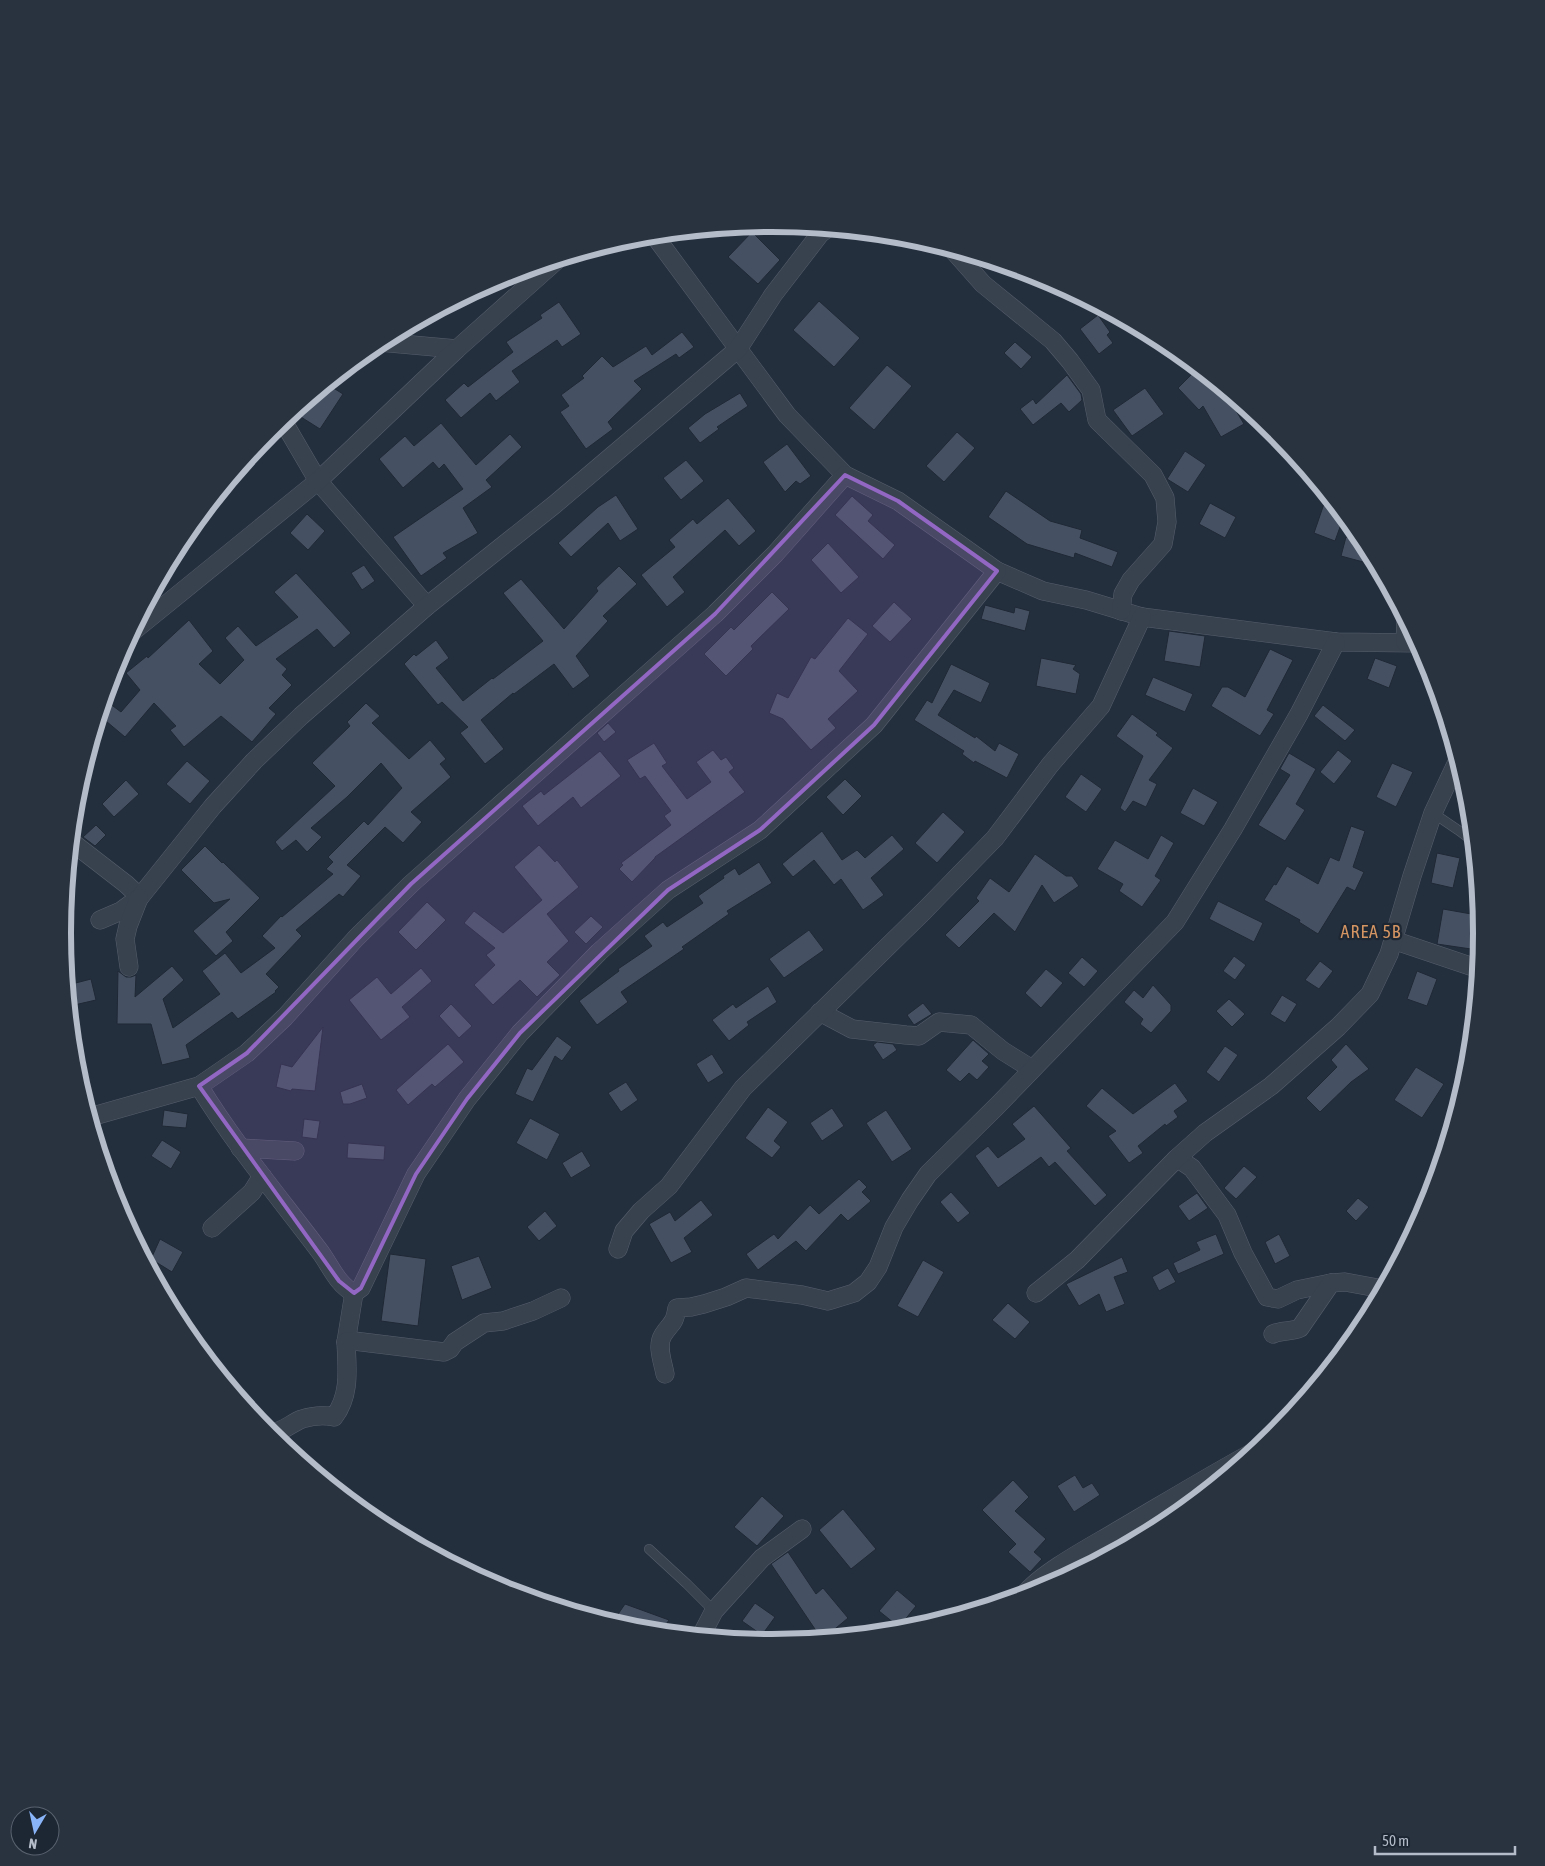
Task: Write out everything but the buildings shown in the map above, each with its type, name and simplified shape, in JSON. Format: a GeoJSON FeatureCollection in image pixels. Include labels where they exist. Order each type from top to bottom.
{"type":"FeatureCollection","features":[{"type":"Feature","properties":{"kind":"street"},"geometry":{"type":"LineString","coordinates":[[100,920],[121,911],[140,897],[212,806],[254,761],[301,716],[427,606],[554,506],[738,349],[773,295],[821,233]]}},
{"type":"Feature","properties":{"kind":"street"},"geometry":{"type":"LineString","coordinates":[[659,241],[788,416],[845,475],[898,502],[996,571],[1043,591],[1086,600],[1142,617],[1336,642],[1410,642]]}},
{"type":"Feature","properties":{"kind":"street"},"geometry":{"type":"LineString","coordinates":[[960,258],[983,284],[1053,341],[1091,390],[1097,420],[1153,475],[1166,498],[1166,522],[1163,544],[1131,580],[1123,594],[1121,611]]}},
{"type":"Feature","properties":{"kind":"street"},"geometry":{"type":"LineString","coordinates":[[144,623],[318,481],[456,349],[547,269]]}},
{"type":"Feature","properties":{"kind":"street"},"geometry":{"type":"LineString","coordinates":[[394,343],[456,349]]}},
{"type":"Feature","properties":{"kind":"street"},"geometry":{"type":"LineString","coordinates":[[287,428],[318,481],[427,606]]}},
{"type":"Feature","properties":{"kind":"street"},"geometry":{"type":"LineString","coordinates":[[95,1115],[199,1086],[247,1053],[285,1017],[356,938],[411,884],[715,614],[775,554],[845,475]]}},
{"type":"Feature","properties":{"kind":"street"},"geometry":{"type":"LineString","coordinates":[[278,1430],[290,1427],[300,1419],[324,1415],[334,1417],[339,1411],[347,1387],[346,1342],[354,1293],[361,1288],[416,1174],[467,1099],[520,1034],[599,952],[668,890],[760,830],[874,725],[996,571]]}},
{"type":"Feature","properties":{"kind":"street"},"geometry":{"type":"LineString","coordinates":[[618,1249],[624,1231],[641,1211],[669,1186],[743,1088],[924,912],[995,838],[1050,765],[1102,706],[1142,617]]}},
{"type":"Feature","properties":{"kind":"street"},"geometry":{"type":"LineString","coordinates":[[665,1374],[660,1345],[663,1335],[673,1324],[677,1308],[704,1304],[746,1288],[802,1295],[828,1301],[854,1292],[868,1282],[878,1267],[894,1227],[928,1174],[1175,922],[1233,830],[1299,714],[1336,642]]}},
{"type":"Feature","properties":{"kind":"street"},"geometry":{"type":"LineString","coordinates":[[1036,1293],[1077,1260],[1178,1158],[1205,1134],[1271,1086],[1338,1027],[1370,994],[1389,954],[1433,813],[1454,769]]}},
{"type":"Feature","properties":{"kind":"street"},"geometry":{"type":"LineString","coordinates":[[77,846],[140,897]]}},
{"type":"Feature","properties":{"kind":"street"},"geometry":{"type":"LineString","coordinates":[[129,967],[125,939],[128,926],[140,897]]}},
{"type":"Feature","properties":{"kind":"street"},"geometry":{"type":"LineString","coordinates":[[1393,940],[1473,967]]}},
{"type":"Feature","properties":{"kind":"street"},"geometry":{"type":"LineString","coordinates":[[820,1012],[852,1029],[906,1036],[920,1036],[939,1022],[971,1025],[1003,1051],[1032,1069]]}},
{"type":"Feature","properties":{"kind":"street"},"geometry":{"type":"LineString","coordinates":[[199,1086],[240,1148],[322,1254],[339,1281],[354,1293]]}},
{"type":"Feature","properties":{"kind":"street"},"geometry":{"type":"LineString","coordinates":[[240,1148],[295,1150]]}},
{"type":"Feature","properties":{"kind":"street"},"geometry":{"type":"LineString","coordinates":[[1178,1158],[1192,1168],[1227,1216],[1243,1253],[1267,1297],[1278,1299],[1297,1290],[1331,1283],[1346,1282],[1378,1288]]}},
{"type":"Feature","properties":{"kind":"street"},"geometry":{"type":"LineString","coordinates":[[212,1228],[252,1192],[262,1176]]}},
{"type":"Feature","properties":{"kind":"street"},"geometry":{"type":"LineString","coordinates":[[1273,1334],[1300,1328],[1331,1283]]}},
{"type":"Feature","properties":{"kind":"street"},"geometry":{"type":"LineString","coordinates":[[346,1342],[363,1342],[444,1352],[450,1349],[455,1342],[484,1324],[503,1321],[533,1311],[561,1298]]}},
{"type":"Feature","properties":{"kind":"street"},"geometry":{"type":"LineString","coordinates":[[1037,1582],[1080,1553],[1228,1466]]}},
{"type":"Feature","properties":{"kind":"street"},"geometry":{"type":"LineString","coordinates":[[704,1630],[714,1611],[762,1558],[802,1529]]}},
{"type":"Feature","properties":{"kind":"lane"},"geometry":{"type":"LineString","coordinates":[[1433,813],[1467,837]]}},
{"type":"Feature","properties":{"kind":"lane"},"geometry":{"type":"LineString","coordinates":[[649,1549],[714,1611]]}},
{"type":"Feature","properties":{"kind":"highlighted area"},"geometry":{"type":"Polygon","coordinates":[[[845,475],[898,501],[997,571],[874,725],[760,830],[668,890],[520,1033],[467,1099],[416,1174],[361,1288],[354,1293],[339,1281],[199,1086],[247,1053],[411,884],[715,614],[845,475]]]}},
{"type":"Feature","properties":{"kind":"district","name":"AREA 5B"},"geometry":{"type":"Point","coordinates":[1371,931]}}]}
